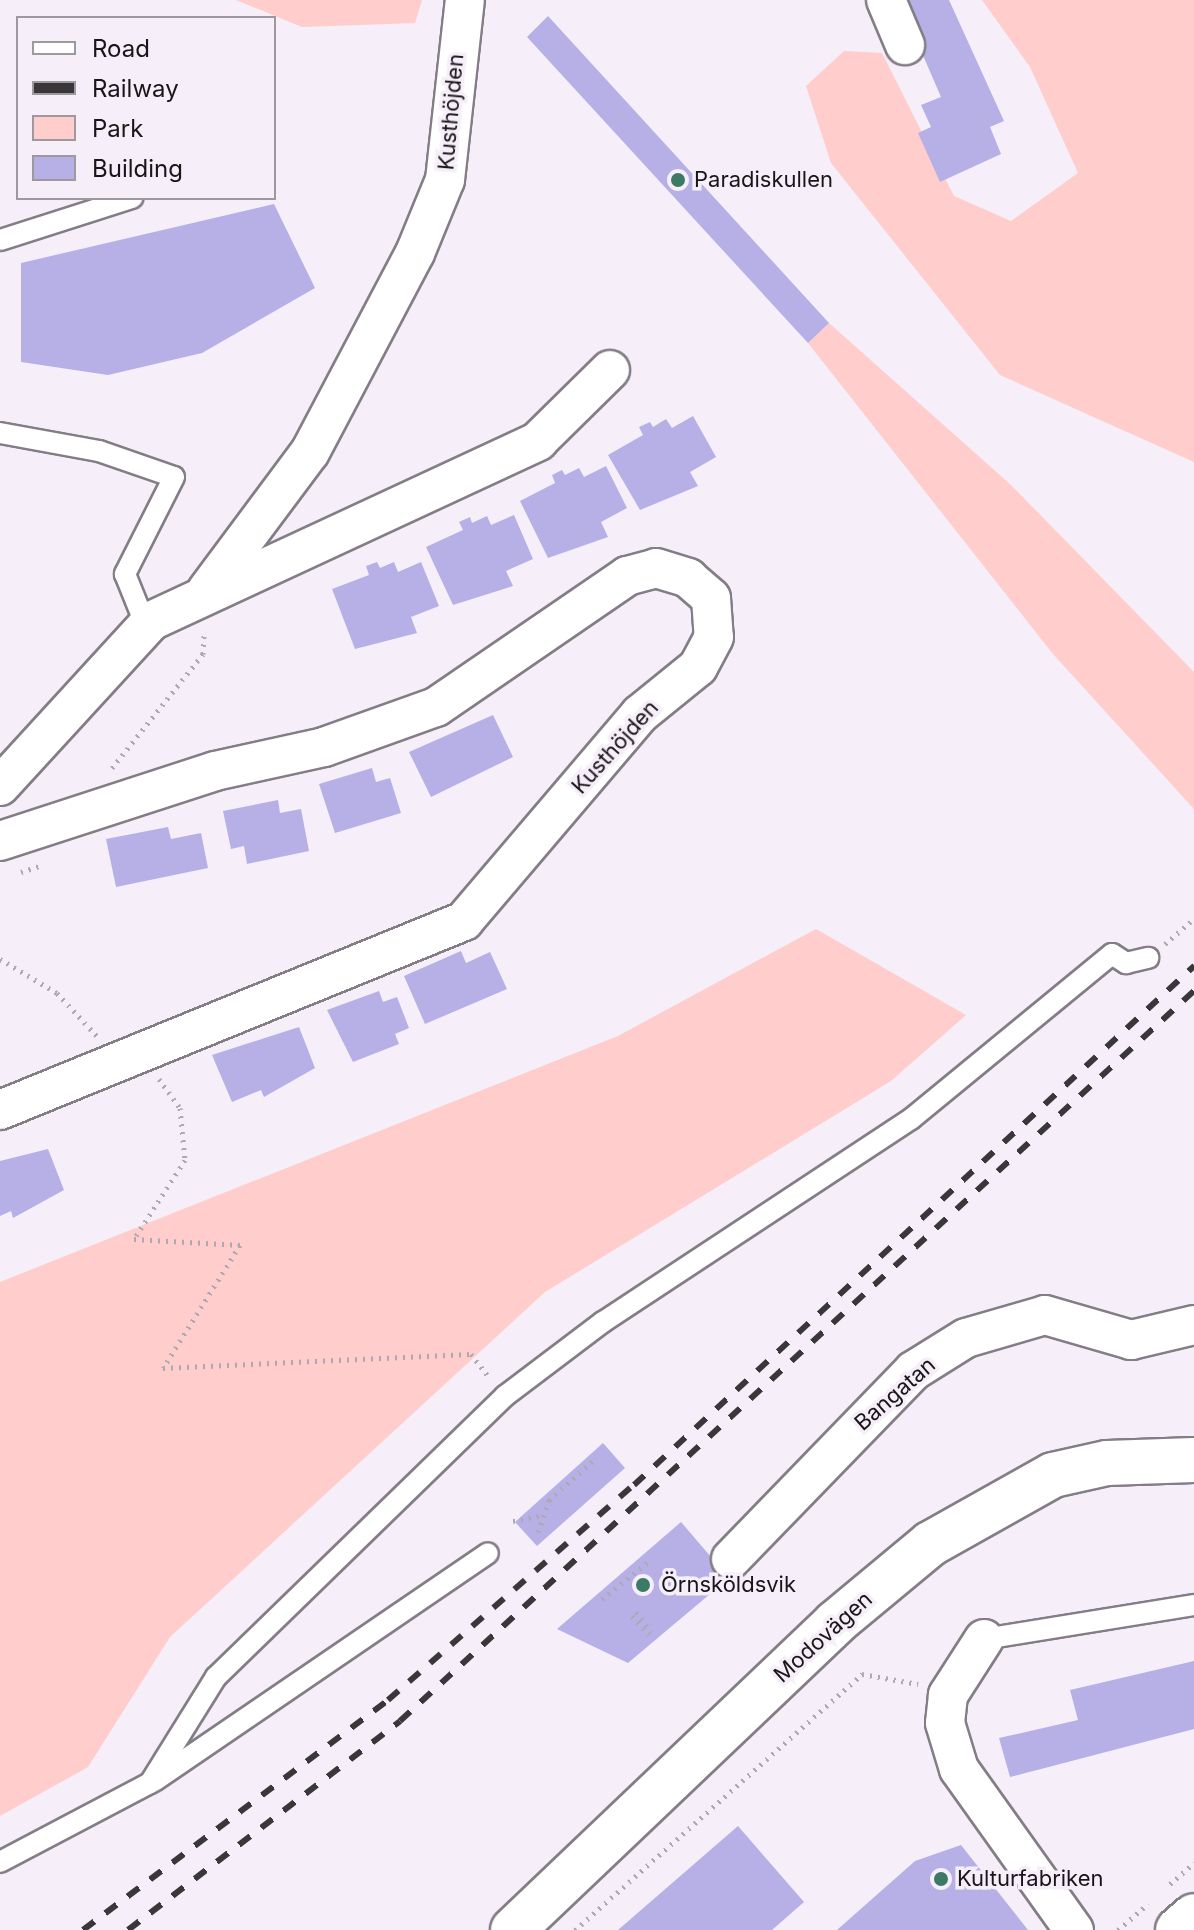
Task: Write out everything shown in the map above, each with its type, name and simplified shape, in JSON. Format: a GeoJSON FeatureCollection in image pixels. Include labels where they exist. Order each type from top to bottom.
{"type":"FeatureCollection","features":[{"type":"Feature","properties":{"kind":"main road","name":"Modovägen"},"geometry":{"type":"LineString","coordinates":[[513,1930],[835,1623],[930,1544],[1053,1475],[1107,1463],[1194,1460]]}},
{"type":"Feature","properties":{"kind":"main road"},"geometry":{"type":"LineString","coordinates":[[1178,1930],[1194,1916]]}},
{"type":"Feature","properties":{"kind":"street","name":"Kusthöjden"},"geometry":{"type":"LineString","coordinates":[[207,590],[310,452],[415,253],[445,180],[465,0]]}},
{"type":"Feature","properties":{"kind":"street"},"geometry":{"type":"LineString","coordinates":[[886,0],[905,45]]}},
{"type":"Feature","properties":{"kind":"street","name":"Kusthöjden"},"geometry":{"type":"LineString","coordinates":[[0,786],[146,626],[207,590],[538,441],[610,370]]}},
{"type":"Feature","properties":{"kind":"street","name":"Kusthöjden"},"geometry":{"type":"LineString","coordinates":[[0,1110],[464,921],[640,714],[698,667],[714,637],[711,598],[688,578],[656,568],[627,576],[436,707],[338,743],[215,771],[70,821],[6,856]]}},
{"type":"Feature","properties":{"kind":"street","name":"Bangatan"},"geometry":{"type":"LineString","coordinates":[[731,1559],[913,1371],[966,1338],[1045,1315],[1131,1340],[1194,1325]]}},
{"type":"Feature","properties":{"kind":"street"},"geometry":{"type":"LineString","coordinates":[[984,1639],[948,1695],[945,1723],[959,1769],[1074,1930]]}},
{"type":"Feature","properties":{"kind":"lane"},"geometry":{"type":"LineString","coordinates":[[0,240],[126,200]]}},
{"type":"Feature","properties":{"kind":"lane"},"geometry":{"type":"LineString","coordinates":[[0,433],[99,451],[174,477],[125,574],[146,626]]}},
{"type":"Feature","properties":{"kind":"lane"},"geometry":{"type":"LineString","coordinates":[[150,1783],[216,1677],[505,1396],[603,1322],[911,1119],[1112,954],[1126,963],[1148,958]]}},
{"type":"Feature","properties":{"kind":"lane"},"geometry":{"type":"LineString","coordinates":[[0,1862],[150,1783],[488,1553]]}},
{"type":"Feature","properties":{"kind":"lane"},"geometry":{"type":"LineString","coordinates":[[984,1639],[1194,1605]]}},
{"type":"Feature","properties":{"kind":"path"},"geometry":{"type":"LineString","coordinates":[[108,773],[203,654],[207,590]]}},
{"type":"Feature","properties":{"kind":"path"},"geometry":{"type":"LineString","coordinates":[[6,856],[33,874],[70,821]]}},
{"type":"Feature","properties":{"kind":"path"},"geometry":{"type":"LineString","coordinates":[[1148,958],[1194,919]]}},
{"type":"Feature","properties":{"kind":"path"},"geometry":{"type":"LineString","coordinates":[[0,959],[57,993],[97,1036]]}},
{"type":"Feature","properties":{"kind":"path"},"geometry":{"type":"LineString","coordinates":[[153,1071],[180,1108],[185,1160],[134,1239],[240,1245],[163,1368],[471,1354],[505,1396]]}},
{"type":"Feature","properties":{"kind":"path"},"geometry":{"type":"LineString","coordinates":[[538,1532],[543,1515],[596,1458]]}},
{"type":"Feature","properties":{"kind":"path"},"geometry":{"type":"LineString","coordinates":[[513,1521],[543,1515]]}},
{"type":"Feature","properties":{"kind":"path"},"geometry":{"type":"LineString","coordinates":[[602,1599],[651,1560]]}},
{"type":"Feature","properties":{"kind":"path"},"geometry":{"type":"LineString","coordinates":[[634,1614],[650,1633]]}},
{"type":"Feature","properties":{"kind":"path"},"geometry":{"type":"LineString","coordinates":[[575,1930],[862,1674],[899,1676],[948,1695]]}},
{"type":"Feature","properties":{"kind":"green space"},"geometry":{"type":"Polygon","coordinates":[[[236,0],[422,0],[415,23],[302,27],[236,0]]]}},
{"type":"Feature","properties":{"kind":"green space"},"geometry":{"type":"Polygon","coordinates":[[[982,0],[1194,0],[1194,462],[1000,375],[831,163],[806,86],[844,51],[882,53],[954,196],[1011,221],[1078,173],[1030,67],[982,0]]]}},
{"type":"Feature","properties":{"kind":"green space"},"geometry":{"type":"Polygon","coordinates":[[[829,323],[1011,485],[1194,672],[1194,809],[1053,654],[808,343],[829,323]]]}},
{"type":"Feature","properties":{"kind":"green space"},"geometry":{"type":"Polygon","coordinates":[[[816,929],[966,1015],[891,1081],[545,1292],[170,1637],[88,1767],[0,1816],[0,1282],[618,1036],[816,929]]]}},
{"type":"Feature","properties":{"kind":"building"},"geometry":{"type":"Polygon","coordinates":[[[899,0],[949,0],[1004,121],[990,127],[1001,154],[940,182],[918,133],[931,127],[921,105],[941,97],[899,0]]]}},
{"type":"Feature","properties":{"kind":"building","name":"Paradiskullen"},"geometry":{"type":"Polygon","coordinates":[[[548,16],[829,323],[808,343],[527,37],[548,16]]]}},
{"type":"Feature","properties":{"kind":"building"},"geometry":{"type":"Polygon","coordinates":[[[274,204],[315,288],[202,353],[108,375],[21,362],[21,263],[274,204]]]}},
{"type":"Feature","properties":{"kind":"building"},"geometry":{"type":"Polygon","coordinates":[[[693,416],[716,457],[690,472],[698,486],[640,510],[608,455],[643,435],[639,427],[650,422],[653,427],[666,419],[672,428],[693,416]]]}},
{"type":"Feature","properties":{"kind":"building"},"geometry":{"type":"Polygon","coordinates":[[[606,466],[627,508],[601,522],[608,537],[548,558],[520,501],[555,483],[552,475],[562,470],[565,475],[579,468],[584,477],[606,466]]]}},
{"type":"Feature","properties":{"kind":"building"},"geometry":{"type":"Polygon","coordinates":[[[514,515],[533,559],[506,571],[513,586],[453,605],[426,547],[463,530],[459,522],[470,517],[472,523],[487,516],[491,525],[514,515]]]}},
{"type":"Feature","properties":{"kind":"building"},"geometry":{"type":"Polygon","coordinates":[[[377,562],[380,568],[394,562],[398,572],[421,562],[439,606],[411,617],[417,633],[355,649],[332,589],[369,575],[366,566],[377,562]]]}},
{"type":"Feature","properties":{"kind":"building"},"geometry":{"type":"Polygon","coordinates":[[[493,715],[513,757],[431,797],[409,752],[493,715]]]}},
{"type":"Feature","properties":{"kind":"building"},"geometry":{"type":"Polygon","coordinates":[[[372,768],[376,782],[390,778],[401,813],[335,833],[319,784],[372,768]]]}},
{"type":"Feature","properties":{"kind":"building"},"geometry":{"type":"Polygon","coordinates":[[[278,800],[280,813],[301,809],[309,851],[247,864],[244,846],[231,849],[223,811],[278,800]]]}},
{"type":"Feature","properties":{"kind":"building"},"geometry":{"type":"Polygon","coordinates":[[[168,827],[171,839],[201,833],[208,868],[116,887],[106,839],[168,827]]]}},
{"type":"Feature","properties":{"kind":"building"},"geometry":{"type":"Polygon","coordinates":[[[461,951],[466,963],[490,952],[507,989],[425,1024],[404,976],[461,951]]]}},
{"type":"Feature","properties":{"kind":"building"},"geometry":{"type":"Polygon","coordinates":[[[379,991],[383,1002],[397,997],[409,1028],[395,1034],[399,1044],[353,1062],[327,1010],[379,991]]]}},
{"type":"Feature","properties":{"kind":"building"},"geometry":{"type":"Polygon","coordinates":[[[299,1027],[315,1068],[264,1097],[261,1090],[232,1102],[212,1055],[299,1027]]]}},
{"type":"Feature","properties":{"kind":"building"},"geometry":{"type":"Polygon","coordinates":[[[48,1149],[64,1190],[13,1218],[11,1211],[0,1216],[0,1161],[48,1149]]]}},
{"type":"Feature","properties":{"kind":"building"},"geometry":{"type":"Polygon","coordinates":[[[603,1443],[625,1468],[537,1546],[515,1522],[603,1443]]]}},
{"type":"Feature","properties":{"kind":"building"},"geometry":{"type":"Polygon","coordinates":[[[681,1522],[729,1578],[628,1663],[557,1629],[681,1522]]]}},
{"type":"Feature","properties":{"kind":"building"},"geometry":{"type":"Polygon","coordinates":[[[1194,1661],[1194,1729],[1010,1777],[999,1738],[1078,1720],[1070,1690],[1194,1661]]]}},
{"type":"Feature","properties":{"kind":"building"},"geometry":{"type":"Polygon","coordinates":[[[738,1826],[804,1902],[772,1930],[618,1930],[738,1826]]]}},
{"type":"Feature","properties":{"kind":"building","name":"Kulturfabriken"},"geometry":{"type":"Polygon","coordinates":[[[961,1845],[1028,1930],[837,1930],[915,1861],[961,1845]]]}},
{"type":"Feature","properties":{"kind":"railway"},"geometry":{"type":"LineString","coordinates":[[83,1930],[388,1700],[634,1485],[1194,966]]}},
{"type":"Feature","properties":{"kind":"railway"},"geometry":{"type":"LineString","coordinates":[[128,1930],[400,1721],[1194,991]]}},
{"type":"Feature","properties":{"kind":"place","name":"Paradiskullen"},"geometry":{"type":"Point","coordinates":[678,180]}},
{"type":"Feature","properties":{"kind":"place","name":"Örnsköldsvik"},"geometry":{"type":"Point","coordinates":[643,1585]}},
{"type":"Feature","properties":{"kind":"place","name":"Kulturfabriken"},"geometry":{"type":"Point","coordinates":[941,1879]}}]}
